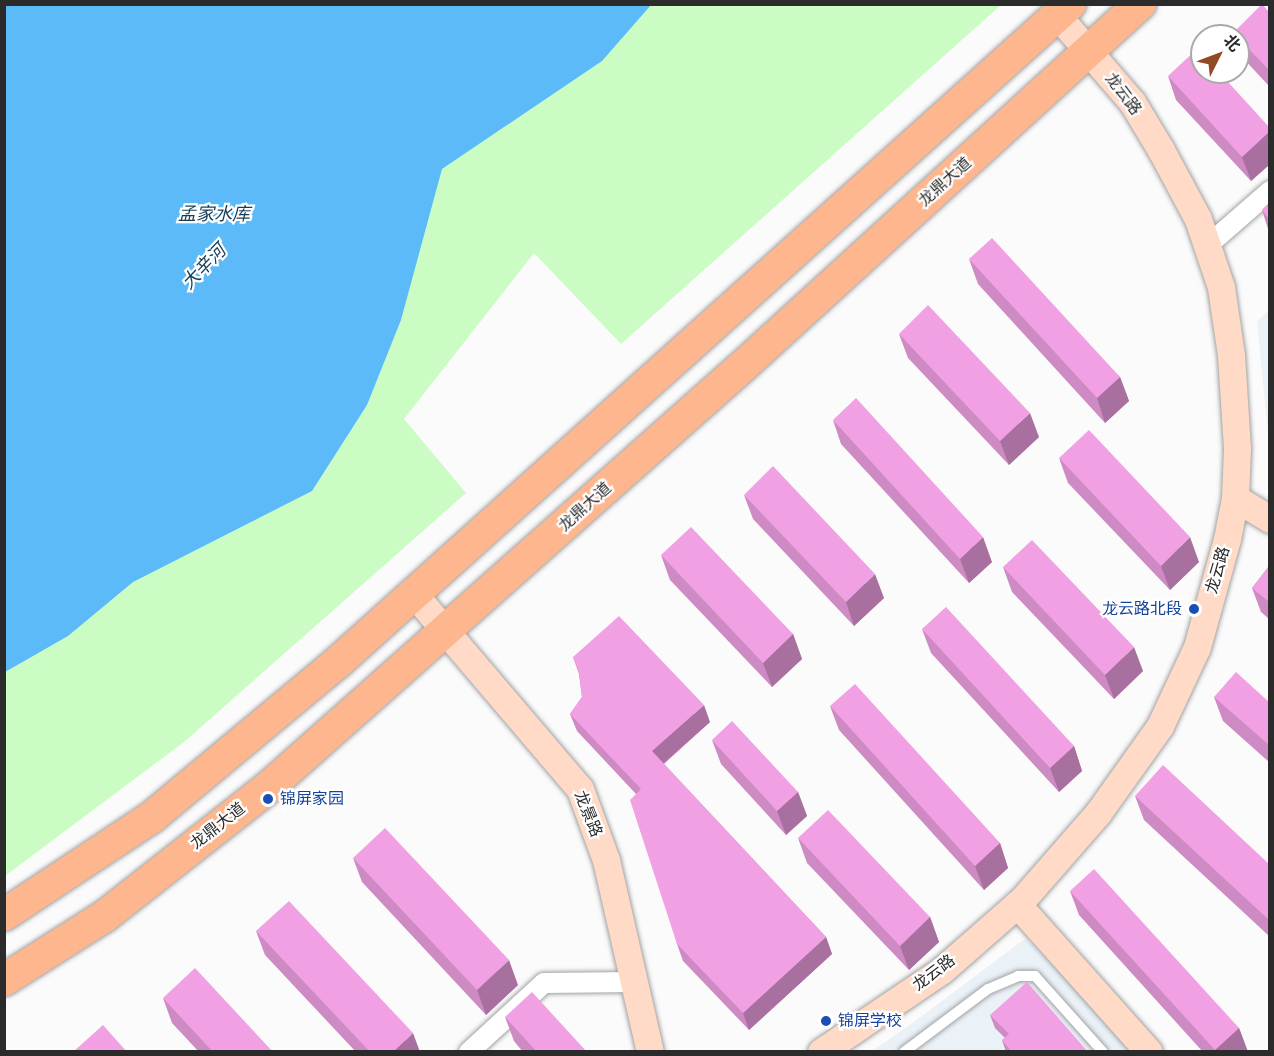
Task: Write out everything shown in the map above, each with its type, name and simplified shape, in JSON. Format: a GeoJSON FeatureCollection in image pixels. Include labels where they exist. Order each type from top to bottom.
{"type":"FeatureCollection","features":[{"type":"Feature","properties":{"kind":"main road","name":"龙鼎大道"},"geometry":{"type":"LineString","coordinates":[[4,980],[105,916],[270,786],[444,633],[1140,4]]}},
{"type":"Feature","properties":{"kind":"main road"},"geometry":{"type":"LineString","coordinates":[[4,915],[152,817],[337,663],[1064,10]]}},
{"type":"Feature","properties":{"kind":"street","name":"龙云路"},"geometry":{"type":"LineString","coordinates":[[821,1052],[942,970],[1017,904],[1098,813],[1160,726],[1197,646],[1227,539],[1235,498],[1237,448],[1231,355],[1221,287],[1198,219],[1161,150],[1132,102],[1090,51],[1064,10]]}},
{"type":"Feature","properties":{"kind":"street"},"geometry":{"type":"LineString","coordinates":[[1207,246],[1269,191]]}},
{"type":"Feature","properties":{"kind":"street"},"geometry":{"type":"LineString","coordinates":[[1235,498],[1269,519]]}},
{"type":"Feature","properties":{"kind":"street","name":"龙景路"},"geometry":{"type":"LineString","coordinates":[[414,594],[444,633],[533,731],[580,789],[606,860],[650,1052]]}},
{"type":"Feature","properties":{"kind":"street"},"geometry":{"type":"LineString","coordinates":[[1017,904],[1149,1052]]}},
{"type":"Feature","properties":{"kind":"street"},"geometry":{"type":"LineString","coordinates":[[469,1052],[544,983],[635,982]]}},
{"type":"Feature","properties":{"kind":"lane"},"geometry":{"type":"LineString","coordinates":[[904,1052],[988,988],[1018,976],[1035,976],[1103,1052]]}},
{"type":"Feature","properties":{"kind":"shaded area"},"geometry":{"type":"Polygon","coordinates":[[[1269,310],[1269,443],[1257,322],[1269,310]]]}},
{"type":"Feature","properties":{"kind":"shaded area"},"geometry":{"type":"Polygon","coordinates":[[[1026,938],[1136,1051],[871,1052],[918,1019],[1026,938]]]}},
{"type":"Feature","properties":{"kind":"green space"},"geometry":{"type":"Polygon","coordinates":[[[5,5],[1001,5],[621,344],[534,253],[404,419],[466,493],[184,742],[5,876],[5,5]]]}},
{"type":"Feature","properties":{"kind":"water","name":"孟家水库"},"geometry":{"type":"Polygon","coordinates":[[[5,4],[651,5],[602,61],[442,169],[401,320],[367,405],[312,491],[133,582],[68,636],[5,672],[5,4]]]}},
{"type":"Feature","properties":{"kind":"building"},"geometry":{"type":"Polygon","coordinates":[[[1262,4],[1269,12],[1269,70],[1250,50],[1250,24],[1242,24],[1262,4]]]}},
{"type":"Feature","properties":{"kind":"building"},"geometry":{"type":"Polygon","coordinates":[[[1190,55],[1190,84],[1230,84],[1269,127],[1269,132],[1242,157],[1168,76],[1190,55]]]}},
{"type":"Feature","properties":{"kind":"building"},"geometry":{"type":"Polygon","coordinates":[[[1269,203],[1269,219],[1262,210],[1269,203]]]}},
{"type":"Feature","properties":{"kind":"building"},"geometry":{"type":"Polygon","coordinates":[[[992,238],[1120,377],[1097,398],[969,259],[992,238]]]}},
{"type":"Feature","properties":{"kind":"building"},"geometry":{"type":"Polygon","coordinates":[[[928,305],[1030,413],[1000,441],[899,334],[928,305]]]}},
{"type":"Feature","properties":{"kind":"building"},"geometry":{"type":"Polygon","coordinates":[[[856,398],[983,537],[960,559],[833,420],[856,398]]]}},
{"type":"Feature","properties":{"kind":"building"},"geometry":{"type":"Polygon","coordinates":[[[1089,430],[1190,537],[1161,566],[1059,458],[1089,430]]]}},
{"type":"Feature","properties":{"kind":"building"},"geometry":{"type":"Polygon","coordinates":[[[773,466],[875,574],[846,602],[744,495],[773,466]]]}},
{"type":"Feature","properties":{"kind":"building"},"geometry":{"type":"Polygon","coordinates":[[[691,527],[793,634],[763,663],[661,555],[691,527]]]}},
{"type":"Feature","properties":{"kind":"building"},"geometry":{"type":"Polygon","coordinates":[[[1032,540],[1134,647],[1105,675],[1003,567],[1032,540]]]}},
{"type":"Feature","properties":{"kind":"building"},"geometry":{"type":"Polygon","coordinates":[[[1269,566],[1269,602],[1252,588],[1269,566]]]}},
{"type":"Feature","properties":{"kind":"building"},"geometry":{"type":"Polygon","coordinates":[[[946,607],[1074,746],[1050,768],[922,629],[946,607]]]}},
{"type":"Feature","properties":{"kind":"building"},"geometry":{"type":"Polygon","coordinates":[[[619,616],[704,705],[652,751],[826,937],[743,1013],[677,944],[630,800],[641,789],[570,714],[582,697],[579,672],[573,657],[619,616]]]}},
{"type":"Feature","properties":{"kind":"building"},"geometry":{"type":"Polygon","coordinates":[[[1236,672],[1269,702],[1269,745],[1214,697],[1236,672]]]}},
{"type":"Feature","properties":{"kind":"building"},"geometry":{"type":"Polygon","coordinates":[[[855,684],[1000,843],[975,866],[830,706],[855,684]]]}},
{"type":"Feature","properties":{"kind":"building"},"geometry":{"type":"Polygon","coordinates":[[[732,721],[798,792],[777,811],[712,740],[732,721]]]}},
{"type":"Feature","properties":{"kind":"building"},"geometry":{"type":"Polygon","coordinates":[[[1163,765],[1269,864],[1269,920],[1135,796],[1163,765]]]}},
{"type":"Feature","properties":{"kind":"building"},"geometry":{"type":"Polygon","coordinates":[[[828,810],[930,917],[900,946],[798,838],[828,810]]]}},
{"type":"Feature","properties":{"kind":"building"},"geometry":{"type":"Polygon","coordinates":[[[385,828],[509,960],[477,990],[353,858],[385,828]]]}},
{"type":"Feature","properties":{"kind":"building"},"geometry":{"type":"Polygon","coordinates":[[[1094,869],[1239,1028],[1215,1050],[1070,891],[1094,869]]]}},
{"type":"Feature","properties":{"kind":"building"},"geometry":{"type":"Polygon","coordinates":[[[289,901],[413,1033],[393,1052],[370,1052],[256,931],[289,901]]]}},
{"type":"Feature","properties":{"kind":"building"},"geometry":{"type":"Polygon","coordinates":[[[195,968],[273,1052],[213,1052],[163,998],[195,968]]]}},
{"type":"Feature","properties":{"kind":"building"},"geometry":{"type":"Polygon","coordinates":[[[1027,982],[1088,1052],[1012,1052],[1002,1040],[1009,1034],[990,1015],[1027,982]]]}},
{"type":"Feature","properties":{"kind":"building"},"geometry":{"type":"Polygon","coordinates":[[[532,992],[587,1052],[537,1052],[505,1017],[532,992]]]}},
{"type":"Feature","properties":{"kind":"building"},"geometry":{"type":"Polygon","coordinates":[[[103,1025],[127,1052],[73,1052],[103,1025]]]}},
{"type":"Feature","properties":{"kind":"place","name":"龙云路北段"},"geometry":{"type":"Point","coordinates":[1194,609]}},
{"type":"Feature","properties":{"kind":"place","name":"锦屏家园"},"geometry":{"type":"Point","coordinates":[268,799]}},
{"type":"Feature","properties":{"kind":"place","name":"锦屏学校"},"geometry":{"type":"Point","coordinates":[826,1021]}},
{"type":"Feature","properties":{"kind":"water label","name":"大辛河"},"geometry":{"type":"Point","coordinates":[204,267]}}]}
